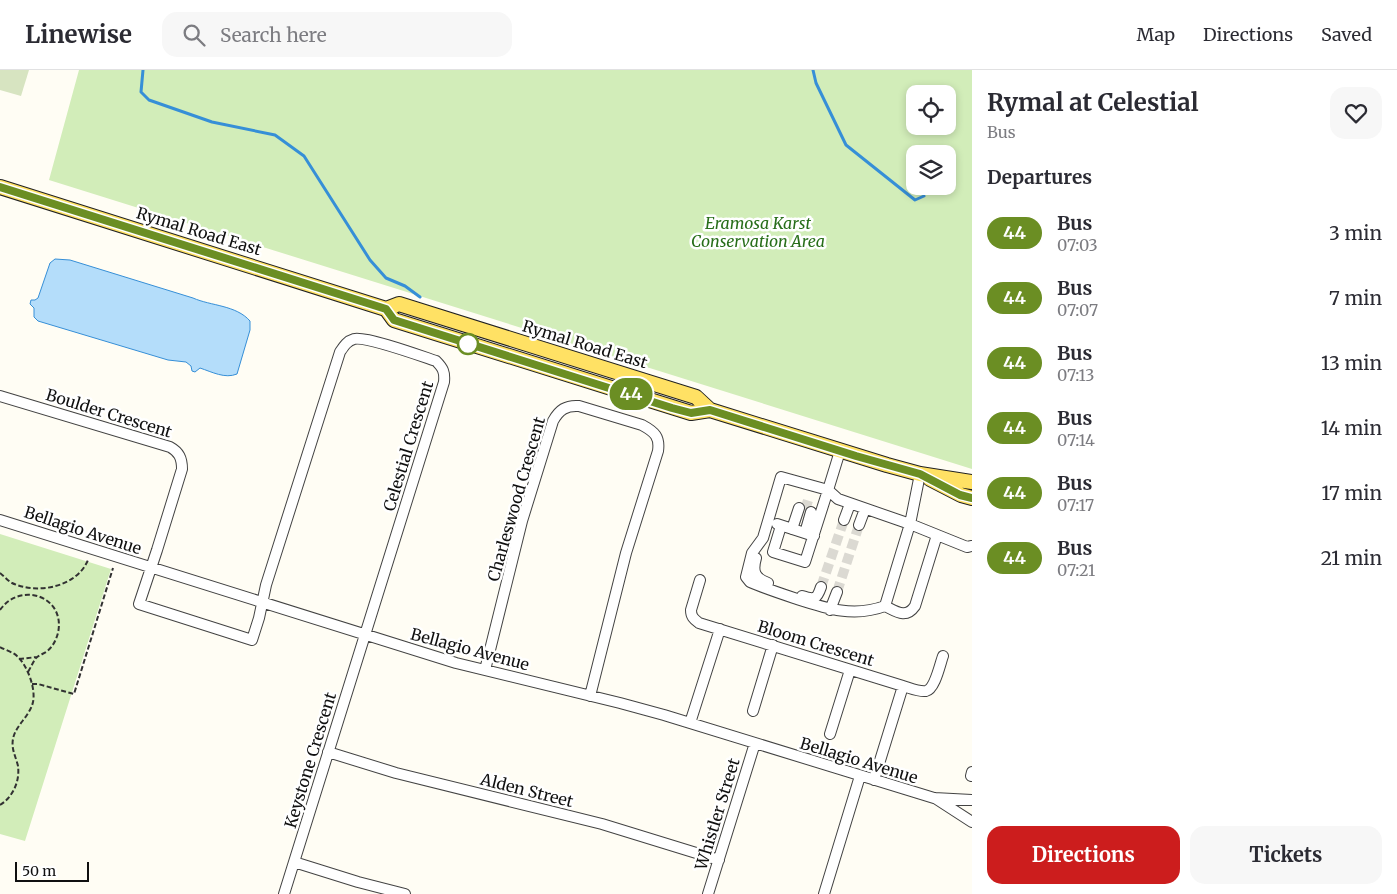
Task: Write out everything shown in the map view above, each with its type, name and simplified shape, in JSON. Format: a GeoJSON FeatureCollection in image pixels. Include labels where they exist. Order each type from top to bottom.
{"type":"FeatureCollection","features":[{"type":"Feature","properties":{"kind":"main road","name":"Rymal Road East"},"geometry":{"type":"LineString","coordinates":[[0,187],[386,309],[399,304],[678,391],[696,397],[710,410],[840,451],[920,474],[972,482]]}},
{"type":"Feature","properties":{"kind":"main road","name":"Rymal Road East"},"geometry":{"type":"LineString","coordinates":[[920,474],[960,495],[972,498]]}},
{"type":"Feature","properties":{"kind":"street","name":"Celestial Crescent"},"geometry":{"type":"LineString","coordinates":[[262,603],[266,585],[340,352],[345,344],[352,339],[367,339],[436,361],[442,366],[445,373],[444,382],[366,635]]}},
{"type":"Feature","properties":{"kind":"street","name":"Boulder Crescent"},"geometry":{"type":"LineString","coordinates":[[0,396],[170,447],[178,452],[182,461],[182,469],[151,568]]}},
{"type":"Feature","properties":{"kind":"street","name":"Charleswood Crescent"},"geometry":{"type":"LineString","coordinates":[[485,670],[522,521],[553,421],[562,409],[571,405],[579,406],[642,425],[651,430],[659,442],[658,451],[626,554],[590,696]]}},
{"type":"Feature","properties":{"kind":"street"},"geometry":{"type":"LineString","coordinates":[[809,497],[840,451]]}},
{"type":"Feature","properties":{"kind":"street"},"geometry":{"type":"LineString","coordinates":[[886,606],[910,524],[920,474]]}},
{"type":"Feature","properties":{"kind":"street"},"geometry":{"type":"LineString","coordinates":[[821,587],[817,597],[813,599],[760,580],[754,568],[781,477],[817,487],[838,500],[910,524],[967,547],[972,546]]}},
{"type":"Feature","properties":{"kind":"street"},"geometry":{"type":"LineString","coordinates":[[798,531],[817,487]]}},
{"type":"Feature","properties":{"kind":"street"},"geometry":{"type":"LineString","coordinates":[[844,520],[850,504]]}},
{"type":"Feature","properties":{"kind":"street"},"geometry":{"type":"LineString","coordinates":[[859,524],[865,509]]}},
{"type":"Feature","properties":{"kind":"street"},"geometry":{"type":"LineString","coordinates":[[798,531],[805,510]]}},
{"type":"Feature","properties":{"kind":"street","name":"Bellagio Avenue"},"geometry":{"type":"LineString","coordinates":[[0,520],[456,663],[620,703],[934,798],[972,800]]}},
{"type":"Feature","properties":{"kind":"street"},"geometry":{"type":"LineString","coordinates":[[768,521],[798,531]]}},
{"type":"Feature","properties":{"kind":"street"},"geometry":{"type":"LineString","coordinates":[[763,538],[752,553],[746,576],[750,582],[830,610],[849,612],[876,610],[886,606],[904,614],[911,612],[915,606],[937,535]]}},
{"type":"Feature","properties":{"kind":"street"},"geometry":{"type":"LineString","coordinates":[[151,568],[139,604],[252,640],[262,603]]}},
{"type":"Feature","properties":{"kind":"street","name":"Bloom Crescent"},"geometry":{"type":"LineString","coordinates":[[700,580],[691,610],[691,615],[694,619],[850,670],[925,691],[933,686],[943,656]]}},
{"type":"Feature","properties":{"kind":"street"},"geometry":{"type":"LineString","coordinates":[[830,610],[837,592]]}},
{"type":"Feature","properties":{"kind":"street"},"geometry":{"type":"LineString","coordinates":[[690,723],[720,629]]}},
{"type":"Feature","properties":{"kind":"street","name":"Keystone Crescent"},"geometry":{"type":"LineString","coordinates":[[284,894],[366,635]]}},
{"type":"Feature","properties":{"kind":"street"},"geometry":{"type":"LineString","coordinates":[[753,710],[773,645]]}},
{"type":"Feature","properties":{"kind":"street"},"geometry":{"type":"LineString","coordinates":[[830,734],[850,670]]}},
{"type":"Feature","properties":{"kind":"street"},"geometry":{"type":"LineString","coordinates":[[874,780],[903,686]]}},
{"type":"Feature","properties":{"kind":"street","name":"Whistler Street"},"geometry":{"type":"LineString","coordinates":[[708,894],[754,743]]}},
{"type":"Feature","properties":{"kind":"street","name":"Alden Street"},"geometry":{"type":"LineString","coordinates":[[328,752],[396,773],[602,824],[719,860]]}},
{"type":"Feature","properties":{"kind":"street"},"geometry":{"type":"LineString","coordinates":[[824,894],[860,776]]}},
{"type":"Feature","properties":{"kind":"street","name":"Bellagio Avenue"},"geometry":{"type":"LineString","coordinates":[[934,798],[972,822]]}},
{"type":"Feature","properties":{"kind":"street"},"geometry":{"type":"LineString","coordinates":[[294,862],[405,894]]}},
{"type":"Feature","properties":{"kind":"path"},"geometry":{"type":"LineString","coordinates":[[0,573],[11,583],[32,588],[42,588],[61,585],[86,566],[88,560]]}},
{"type":"Feature","properties":{"kind":"path"},"geometry":{"type":"LineString","coordinates":[[32,684],[74,694],[112,568]]}},
{"type":"Feature","properties":{"kind":"path"},"geometry":{"type":"LineString","coordinates":[[31,594],[32,588]]}},
{"type":"Feature","properties":{"kind":"path"},"geometry":{"type":"LineString","coordinates":[[0,610],[12,598],[31,594],[44,598],[58,615],[58,634],[54,645],[37,657],[19,659]]}},
{"type":"Feature","properties":{"kind":"path"},"geometry":{"type":"LineString","coordinates":[[0,647],[17,655],[28,672],[32,684],[33,702],[13,739],[13,750],[18,766],[18,780],[12,794],[6,802],[0,805]]}},
{"type":"Feature","properties":{"kind":"path"},"geometry":{"type":"LineString","coordinates":[[28,672],[37,657]]}},
{"type":"Feature","properties":{"kind":"green space"},"geometry":{"type":"Polygon","coordinates":[[[0,70],[29,70],[21,96],[0,90],[0,70]]]}},
{"type":"Feature","properties":{"kind":"green space","name":"Eramosa Karst Conservation Area"},"geometry":{"type":"Polygon","coordinates":[[[79,70],[972,70],[972,469],[49,180],[79,70]]]}},
{"type":"Feature","properties":{"kind":"green space"},"geometry":{"type":"Polygon","coordinates":[[[0,534],[111,569],[25,841],[0,834],[0,534]]]}},
{"type":"Feature","properties":{"kind":"water"},"geometry":{"type":"Polygon","coordinates":[[[55,259],[70,260],[238,312],[250,321],[250,330],[237,374],[228,376],[200,368],[195,372],[192,371],[191,366],[186,362],[168,360],[38,321],[34,317],[34,308],[30,304],[31,300],[38,298],[50,263],[55,259]]]}},
{"type":"Feature","properties":{"kind":"waterway"},"geometry":{"type":"LineString","coordinates":[[143,70],[141,92],[149,100],[212,122],[275,135],[304,156],[370,260],[386,278],[405,286],[420,297]]}},
{"type":"Feature","properties":{"kind":"waterway"},"geometry":{"type":"LineString","coordinates":[[813,70],[816,83],[846,145],[915,200],[924,196]]}},
{"type":"Feature","properties":{"kind":"tunnel"},"geometry":{"type":"LineString","coordinates":[[805,510],[809,497]]}},
{"type":"Feature","properties":{"kind":"tunnel"},"geometry":{"type":"LineString","coordinates":[[821,587],[844,520]]}},
{"type":"Feature","properties":{"kind":"tunnel"},"geometry":{"type":"LineString","coordinates":[[837,592],[859,525]]}},
{"type":"Feature","properties":{"kind":"bus line","name":"44"},"geometry":{"type":"LineString","coordinates":[[0,187],[386,309],[394,320],[672,408],[691,413],[710,410],[920,474],[960,495],[972,498]]}}]}
